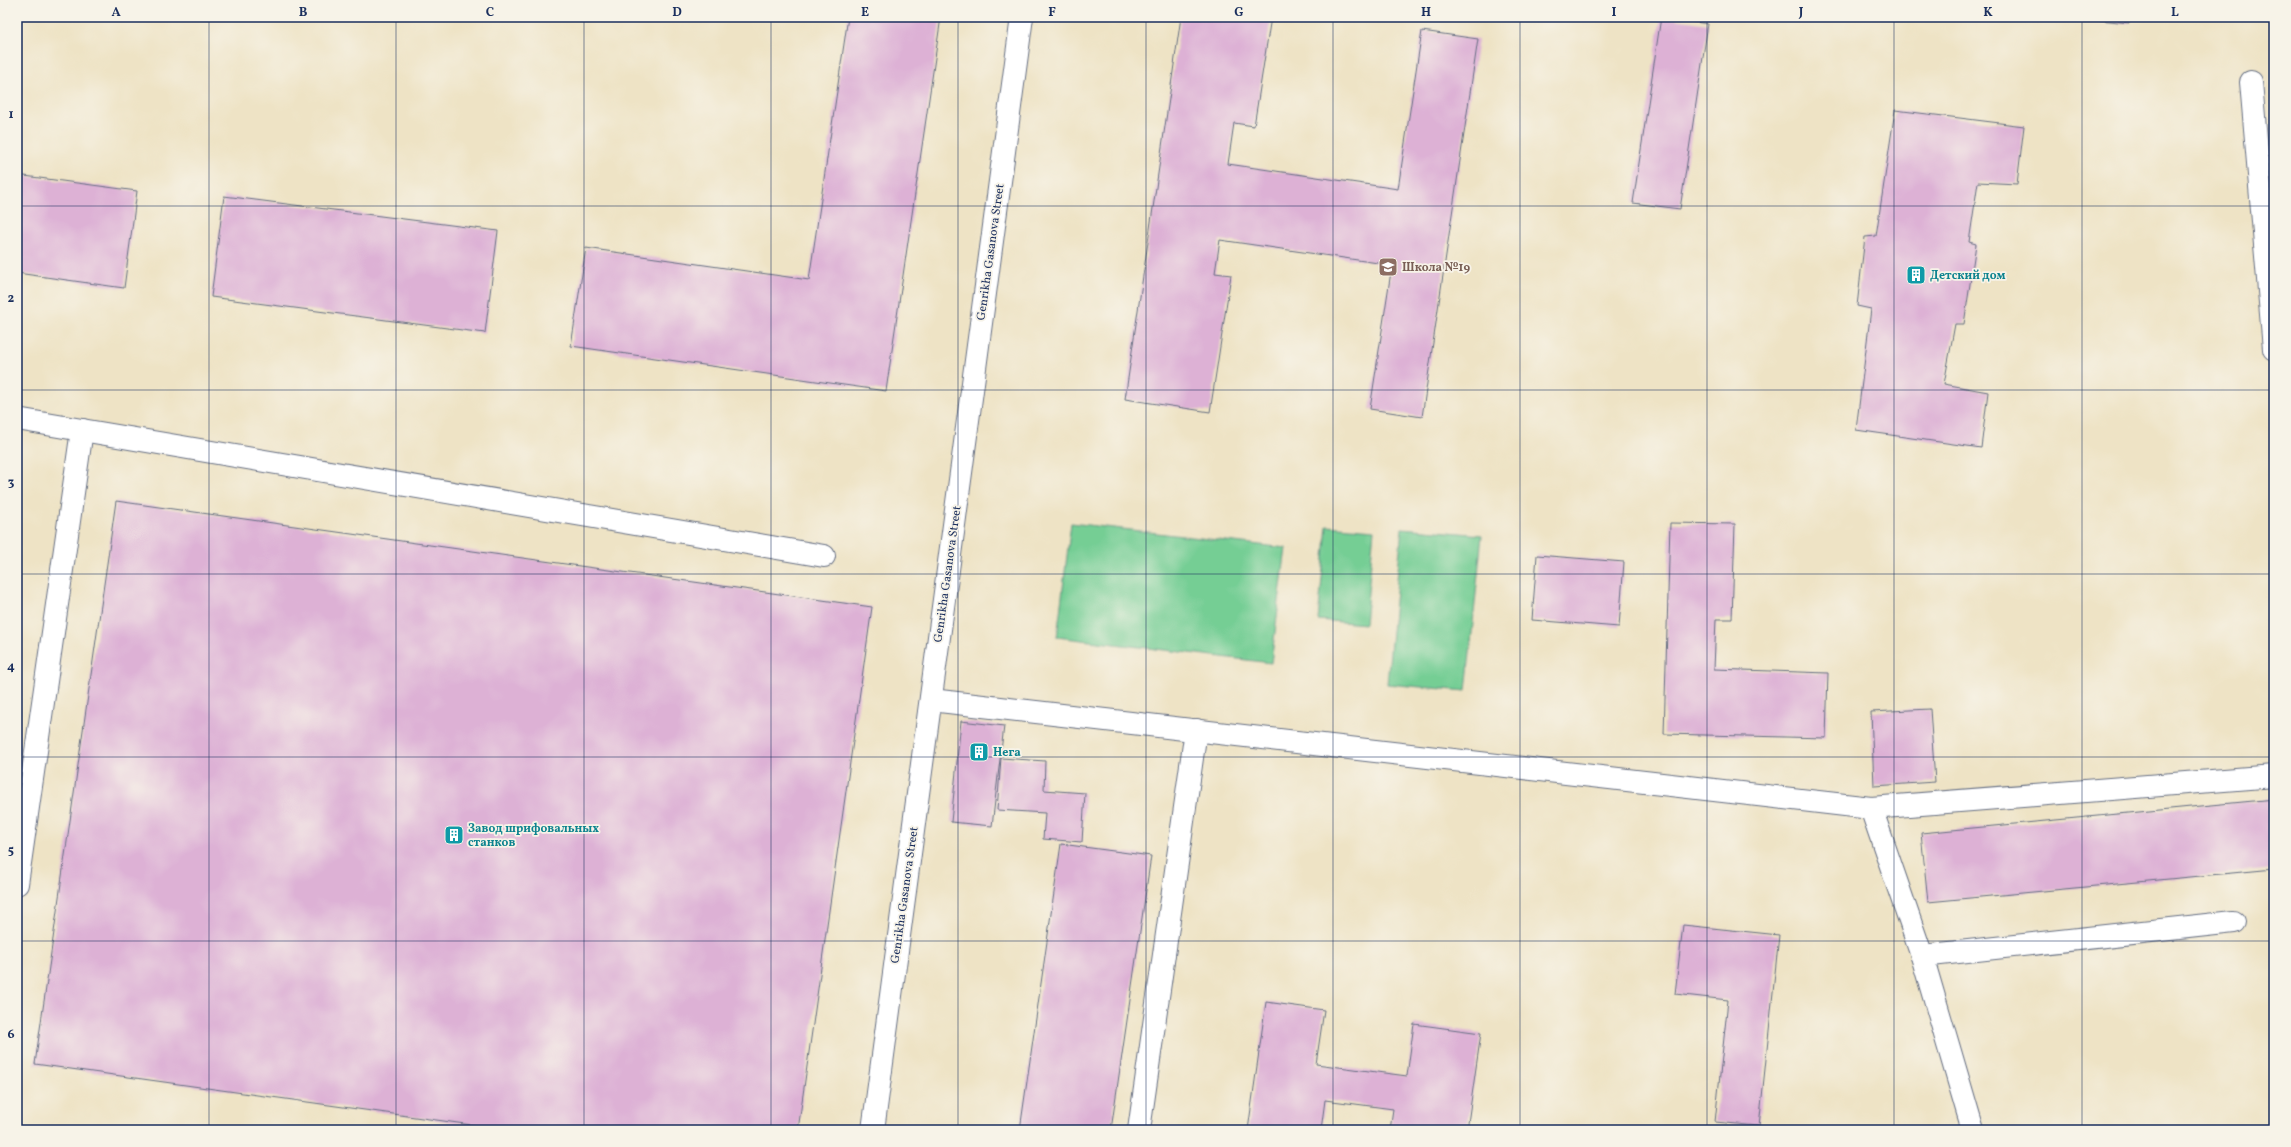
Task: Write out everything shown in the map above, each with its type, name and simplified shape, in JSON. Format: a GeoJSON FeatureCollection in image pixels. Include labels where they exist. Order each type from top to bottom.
{"type":"FeatureCollection","features":[{"type":"Feature","properties":{"kind":"street","name":"Genrikha Gasanova Street"},"geometry":{"type":"LineString","coordinates":[[873,1130],[1022,17]]}},
{"type":"Feature","properties":{"kind":"street"},"geometry":{"type":"LineString","coordinates":[[2252,82],[2274,349]]}},
{"type":"Feature","properties":{"kind":"street"},"geometry":{"type":"LineString","coordinates":[[17,419],[824,556]]}},
{"type":"Feature","properties":{"kind":"street"},"geometry":{"type":"LineString","coordinates":[[17,884],[82,430]]}},
{"type":"Feature","properties":{"kind":"street"},"geometry":{"type":"LineString","coordinates":[[930,700],[1871,808],[2274,776]]}},
{"type":"Feature","properties":{"kind":"street"},"geometry":{"type":"LineString","coordinates":[[1140,1130],[1196,730]]}},
{"type":"Feature","properties":{"kind":"street"},"geometry":{"type":"LineString","coordinates":[[1871,808],[1922,956],[1973,1130]]}},
{"type":"Feature","properties":{"kind":"street"},"geometry":{"type":"LineString","coordinates":[[1922,956],[2234,922]]}},
{"type":"Feature","properties":{"kind":"green space"},"geometry":{"type":"Polygon","coordinates":[[[1071,523],[1286,548],[1271,663],[1057,637],[1071,523]]]}},
{"type":"Feature","properties":{"kind":"green space"},"geometry":{"type":"Polygon","coordinates":[[[1327,526],[1374,530],[1365,624],[1318,620],[1327,526]]]}},
{"type":"Feature","properties":{"kind":"green space"},"geometry":{"type":"Polygon","coordinates":[[[1402,528],[1482,535],[1466,691],[1387,684],[1402,528]]]}},
{"type":"Feature","properties":{"kind":"building"},"geometry":{"type":"Polygon","coordinates":[[[848,17],[941,17],[886,391],[571,346],[586,248],[809,280],[848,17]]]}},
{"type":"Feature","properties":{"kind":"building"},"geometry":{"type":"Polygon","coordinates":[[[1181,17],[1271,17],[1254,126],[1234,123],[1228,164],[1398,189],[1422,31],[1478,39],[1422,417],[1370,409],[1392,265],[1220,240],[1215,273],[1231,275],[1210,412],[1125,399],[1181,17]]]}},
{"type":"Feature","properties":{"kind":"building"},"geometry":{"type":"Polygon","coordinates":[[[1661,17],[1708,24],[1680,209],[1633,203],[1661,17]]]}},
{"type":"Feature","properties":{"kind":"building"},"geometry":{"type":"Polygon","coordinates":[[[2069,17],[2129,17],[2129,23],[2069,17]]]}},
{"type":"Feature","properties":{"kind":"building","name":"Детский дом"},"geometry":{"type":"Polygon","coordinates":[[[1895,110],[2024,126],[2017,184],[1978,182],[1969,242],[1976,244],[1964,324],[1955,324],[1944,384],[1988,392],[1981,448],[1856,430],[1871,309],[1857,306],[1865,237],[1876,236],[1895,110]]]}},
{"type":"Feature","properties":{"kind":"building"},"geometry":{"type":"Polygon","coordinates":[[[17,175],[137,191],[124,288],[17,273],[17,175]]]}},
{"type":"Feature","properties":{"kind":"building"},"geometry":{"type":"Polygon","coordinates":[[[224,196],[498,231],[485,333],[211,297],[224,196]]]}},
{"type":"Feature","properties":{"kind":"building","name":"Завод шрифовальных станков"},"geometry":{"type":"Polygon","coordinates":[[[116,501],[872,607],[798,1130],[508,1130],[35,1064],[116,501]]]}},
{"type":"Feature","properties":{"kind":"building"},"geometry":{"type":"Polygon","coordinates":[[[1670,523],[1735,524],[1732,619],[1716,619],[1714,669],[1828,673],[1826,738],[1664,734],[1670,523]]]}},
{"type":"Feature","properties":{"kind":"building"},"geometry":{"type":"Polygon","coordinates":[[[1537,555],[1624,562],[1619,627],[1532,620],[1537,555]]]}},
{"type":"Feature","properties":{"kind":"building"},"geometry":{"type":"Polygon","coordinates":[[[1930,709],[1935,782],[1874,786],[1871,712],[1930,709]]]}},
{"type":"Feature","properties":{"kind":"building"},"geometry":{"type":"Polygon","coordinates":[[[961,721],[1004,726],[992,826],[951,822],[961,721]]]}},
{"type":"Feature","properties":{"kind":"building"},"geometry":{"type":"Polygon","coordinates":[[[1001,758],[1045,761],[1044,790],[1085,793],[1082,842],[1043,839],[1045,813],[997,810],[1001,758]]]}},
{"type":"Feature","properties":{"kind":"building"},"geometry":{"type":"Polygon","coordinates":[[[2274,799],[2274,869],[1928,902],[1921,833],[2274,799]]]}},
{"type":"Feature","properties":{"kind":"building"},"geometry":{"type":"Polygon","coordinates":[[[1061,844],[1151,856],[1111,1130],[1020,1130],[1061,844]]]}},
{"type":"Feature","properties":{"kind":"building"},"geometry":{"type":"Polygon","coordinates":[[[1683,925],[1779,935],[1759,1126],[1715,1122],[1728,1000],[1675,994],[1683,925]]]}},
{"type":"Feature","properties":{"kind":"building"},"geometry":{"type":"Polygon","coordinates":[[[1266,1002],[1324,1010],[1316,1064],[1407,1076],[1414,1024],[1481,1033],[1467,1130],[1390,1130],[1393,1109],[1325,1100],[1321,1130],[1248,1130],[1266,1002]]]}},
{"type":"Feature","properties":{"kind":"place","name":"Школа №19"},"geometry":{"type":"Point","coordinates":[1388,267]}},
{"type":"Feature","properties":{"kind":"place","name":"Детский дом"},"geometry":{"type":"Point","coordinates":[1916,275]}},
{"type":"Feature","properties":{"kind":"place","name":"Нега"},"geometry":{"type":"Point","coordinates":[979,752]}},
{"type":"Feature","properties":{"kind":"place","name":"Завод шрифовальных станков"},"geometry":{"type":"Point","coordinates":[454,835]}}]}
